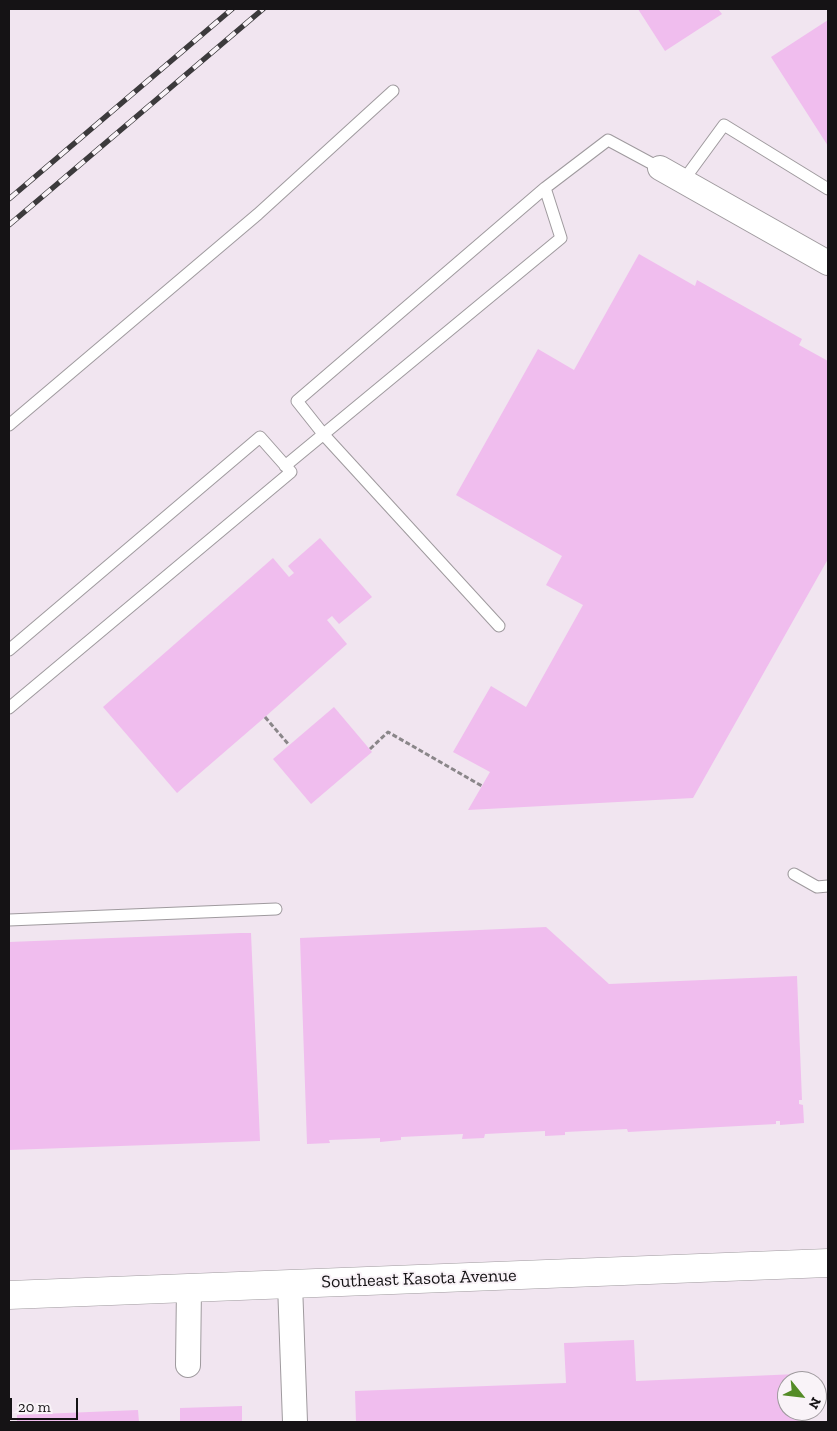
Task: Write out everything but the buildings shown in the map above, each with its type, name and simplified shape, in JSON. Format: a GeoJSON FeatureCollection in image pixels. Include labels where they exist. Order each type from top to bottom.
{"type":"FeatureCollection","features":[{"type":"Feature","properties":{"kind":"street"},"geometry":{"type":"LineString","coordinates":[[660,168],[828,263]]}},
{"type":"Feature","properties":{"kind":"street","name":"Southeast Kasota Avenue"},"geometry":{"type":"LineString","coordinates":[[9,1295],[828,1264]]}},
{"type":"Feature","properties":{"kind":"street"},"geometry":{"type":"LineString","coordinates":[[290,1284],[295,1422]]}},
{"type":"Feature","properties":{"kind":"street"},"geometry":{"type":"LineString","coordinates":[[188,1288],[188,1365]]}},
{"type":"Feature","properties":{"kind":"lane"},"geometry":{"type":"LineString","coordinates":[[9,425],[258,214],[393,91]]}},
{"type":"Feature","properties":{"kind":"lane"},"geometry":{"type":"LineString","coordinates":[[683,181],[724,126],[828,189]]}},
{"type":"Feature","properties":{"kind":"lane"},"geometry":{"type":"LineString","coordinates":[[499,626],[324,435],[297,401],[545,188],[608,140],[660,168]]}},
{"type":"Feature","properties":{"kind":"lane"},"geometry":{"type":"LineString","coordinates":[[285,466],[561,238],[545,188]]}},
{"type":"Feature","properties":{"kind":"lane"},"geometry":{"type":"LineString","coordinates":[[9,650],[260,436],[291,472],[9,708]]}},
{"type":"Feature","properties":{"kind":"lane"},"geometry":{"type":"LineString","coordinates":[[794,874],[817,887],[828,886]]}},
{"type":"Feature","properties":{"kind":"lane"},"geometry":{"type":"LineString","coordinates":[[9,920],[276,909]]}},
{"type":"Feature","properties":{"kind":"path"},"geometry":{"type":"LineString","coordinates":[[265,717],[289,746]]}},
{"type":"Feature","properties":{"kind":"path"},"geometry":{"type":"LineString","coordinates":[[370,748],[388,732],[482,786]]}},
{"type":"Feature","properties":{"kind":"shaded area"},"geometry":{"type":"Polygon","coordinates":[[[9,9],[828,9],[828,1422],[9,1422],[9,9]]]}},
{"type":"Feature","properties":{"kind":"railway"},"geometry":{"type":"LineString","coordinates":[[9,199],[232,9]]}},
{"type":"Feature","properties":{"kind":"railway"},"geometry":{"type":"LineString","coordinates":[[9,225],[263,9]]}}]}
